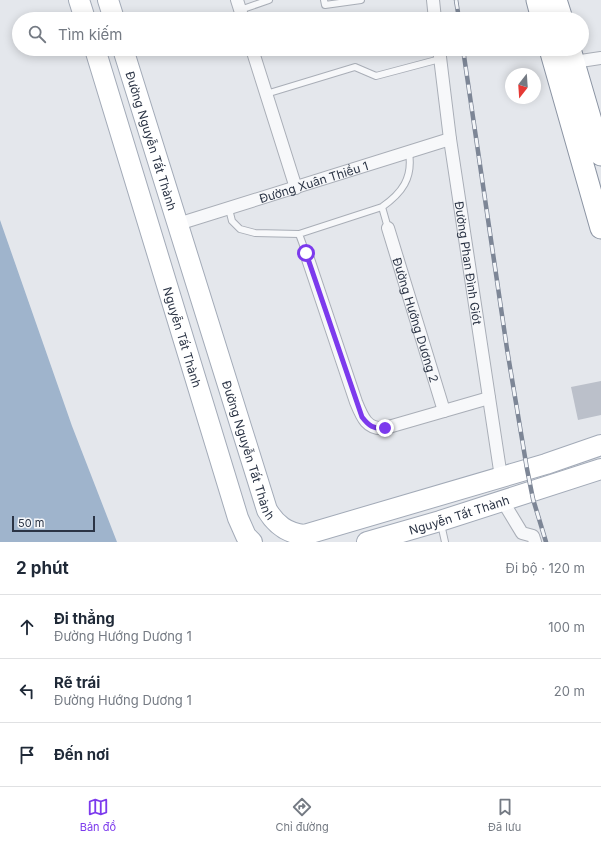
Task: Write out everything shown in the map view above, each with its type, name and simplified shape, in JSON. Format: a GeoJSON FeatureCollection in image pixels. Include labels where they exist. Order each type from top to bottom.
{"type":"FeatureCollection","features":[{"type":"Feature","properties":{"kind":"highway"},"geometry":{"type":"LineString","coordinates":[[537,0],[540,12]]}},
{"type":"Feature","properties":{"kind":"highway"},"geometry":{"type":"LineString","coordinates":[[556,0],[560,12]]}},
{"type":"Feature","properties":{"kind":"highway"},"geometry":{"type":"LineString","coordinates":[[552,56],[601,228]]}},
{"type":"Feature","properties":{"kind":"highway"},"geometry":{"type":"LineString","coordinates":[[572,56],[601,155]]}},
{"type":"Feature","properties":{"kind":"main road"},"geometry":{"type":"LineString","coordinates":[[79,0],[83,12]]}},
{"type":"Feature","properties":{"kind":"main road"},"geometry":{"type":"LineString","coordinates":[[108,0],[112,12]]}},
{"type":"Feature","properties":{"kind":"main road","name":"Nguyễn Tất Thành"},"geometry":{"type":"LineString","coordinates":[[96,56],[238,518],[246,536],[252,542]]}},
{"type":"Feature","properties":{"kind":"main road","name":"Đường Nguyễn Tất Thành"},"geometry":{"type":"LineString","coordinates":[[125,56],[267,510],[273,520],[293,534],[304,535],[546,464],[601,445]]}},
{"type":"Feature","properties":{"kind":"main road"},"geometry":{"type":"LineString","coordinates":[[149,232],[178,224]]}},
{"type":"Feature","properties":{"kind":"main road","name":"Nguyễn Tất Thành"},"geometry":{"type":"LineString","coordinates":[[367,542],[440,521],[601,469]]}},
{"type":"Feature","properties":{"kind":"street"},"geometry":{"type":"LineString","coordinates":[[433,0],[434,12]]}},
{"type":"Feature","properties":{"kind":"street"},"geometry":{"type":"LineString","coordinates":[[254,56],[296,188]]}},
{"type":"Feature","properties":{"kind":"street","name":"Đường Phan Đình Giót"},"geometry":{"type":"LineString","coordinates":[[439,56],[450,139],[501,477]]}},
{"type":"Feature","properties":{"kind":"street"},"geometry":{"type":"LineString","coordinates":[[572,56],[601,58]]}},
{"type":"Feature","properties":{"kind":"street","name":"Đường Xuân Thiều 1"},"geometry":{"type":"LineString","coordinates":[[178,224],[450,139]]}},
{"type":"Feature","properties":{"kind":"street","name":"Đường Hướng Dương 2"},"geometry":{"type":"LineString","coordinates":[[388,228],[444,411]]}},
{"type":"Feature","properties":{"kind":"street"},"geometry":{"type":"LineString","coordinates":[[306,253],[356,402],[362,417],[370,427],[377,429],[385,428],[489,398]]}},
{"type":"Feature","properties":{"kind":"street"},"geometry":{"type":"LineString","coordinates":[[502,500],[522,533],[533,536],[535,542]]}},
{"type":"Feature","properties":{"kind":"lane"},"geometry":{"type":"LineString","coordinates":[[240,10],[269,0]]}},
{"type":"Feature","properties":{"kind":"lane"},"geometry":{"type":"LineString","coordinates":[[324,0],[326,5],[360,0]]}},
{"type":"Feature","properties":{"kind":"lane"},"geometry":{"type":"LineString","coordinates":[[266,94],[356,67],[376,76],[433,56]]}},
{"type":"Feature","properties":{"kind":"lane"},"geometry":{"type":"LineString","coordinates":[[229,209],[232,221],[240,229],[255,233],[299,234],[382,206],[393,199],[408,179],[411,166],[409,153]]}},
{"type":"Feature","properties":{"kind":"lane"},"geometry":{"type":"LineString","coordinates":[[382,206],[388,228]]}},
{"type":"Feature","properties":{"kind":"lane"},"geometry":{"type":"LineString","coordinates":[[299,234],[306,253]]}},
{"type":"Feature","properties":{"kind":"lane"},"geometry":{"type":"LineString","coordinates":[[440,521],[445,542]]}},
{"type":"Feature","properties":{"kind":"water"},"geometry":{"type":"Polygon","coordinates":[[[0,220],[72,426],[117,542],[0,542],[0,220]]]}},
{"type":"Feature","properties":{"kind":"building"},"geometry":{"type":"Polygon","coordinates":[[[601,381],[601,415],[578,420],[571,387],[601,381]]]}},
{"type":"Feature","properties":{"kind":"railway"},"geometry":{"type":"LineString","coordinates":[[456,0],[458,12]]}},
{"type":"Feature","properties":{"kind":"railway"},"geometry":{"type":"LineString","coordinates":[[464,56],[507,349],[527,469],[533,499],[546,542]]}},
{"type":"Feature","properties":{"kind":"route"},"geometry":{"type":"LineString","coordinates":[[306,253],[362,417],[370,427],[377,429],[385,428]]}}]}
